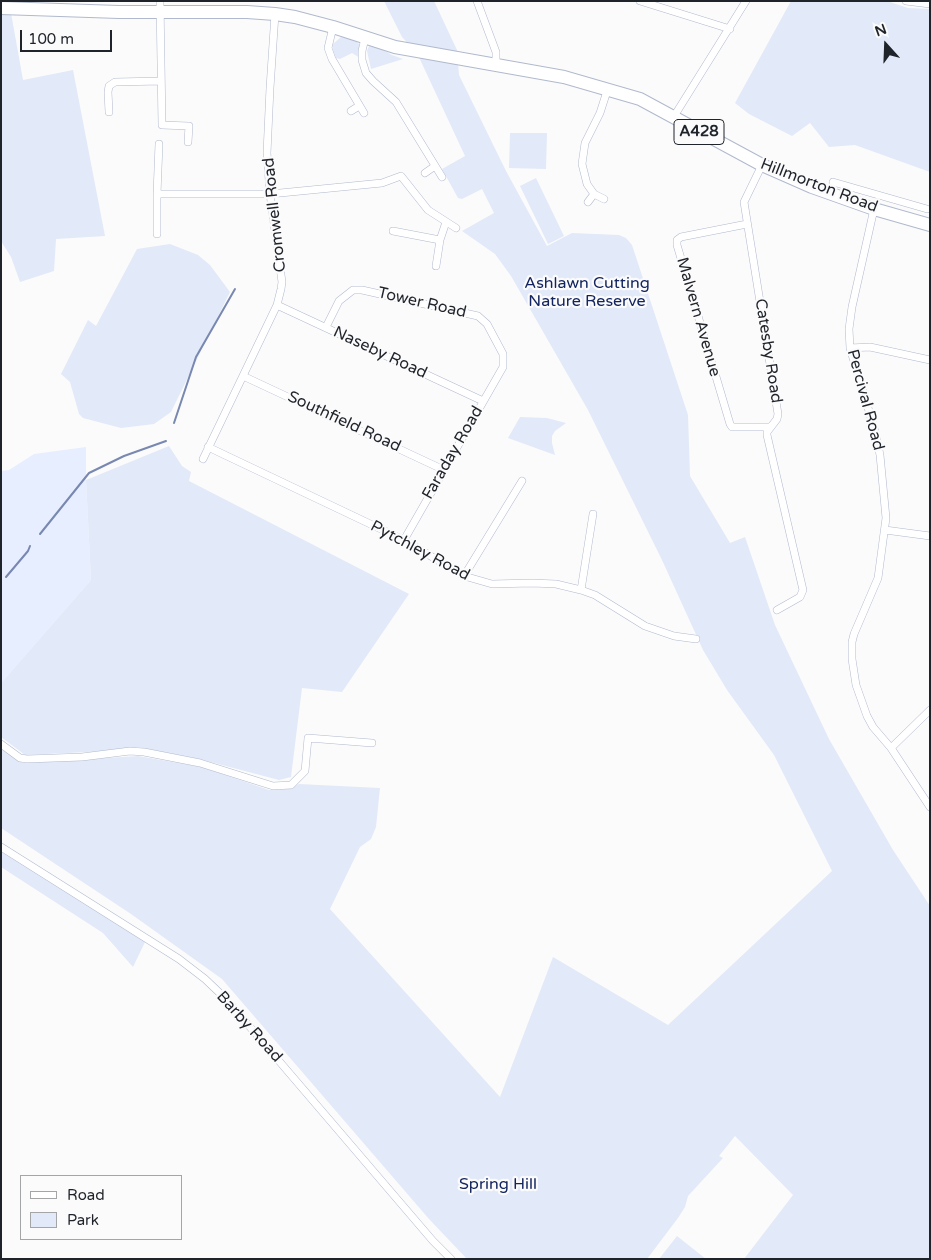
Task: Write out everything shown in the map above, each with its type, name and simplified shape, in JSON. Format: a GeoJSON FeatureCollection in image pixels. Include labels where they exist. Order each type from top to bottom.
{"type":"FeatureCollection","features":[{"type":"Feature","properties":{"kind":"highway","name":"A428"},"geometry":{"type":"LineString","coordinates":[[1,8],[247,7],[333,27],[365,38]]}},
{"type":"Feature","properties":{"kind":"highway","name":"Hillmorton Road"},"geometry":{"type":"LineString","coordinates":[[365,38],[407,49],[564,77],[608,88],[640,99],[762,165],[812,187],[874,209],[926,224]]}},
{"type":"Feature","properties":{"kind":"street"},"geometry":{"type":"LineString","coordinates":[[477,1],[496,52],[496,64]]}},
{"type":"Feature","properties":{"kind":"street"},"geometry":{"type":"LineString","coordinates":[[640,1],[730,29]]}},
{"type":"Feature","properties":{"kind":"street"},"geometry":{"type":"LineString","coordinates":[[673,118],[746,1]]}},
{"type":"Feature","properties":{"kind":"street"},"geometry":{"type":"LineString","coordinates":[[906,1],[930,4]]}},
{"type":"Feature","properties":{"kind":"street"},"geometry":{"type":"LineString","coordinates":[[160,7],[162,125],[189,126],[188,142]]}},
{"type":"Feature","properties":{"kind":"street","name":"Cromwell Road"},"geometry":{"type":"LineString","coordinates":[[202,459],[276,305],[282,282],[270,194],[267,153],[275,14]]}},
{"type":"Feature","properties":{"kind":"street"},"geometry":{"type":"LineString","coordinates":[[333,27],[328,48],[330,54],[364,113]]}},
{"type":"Feature","properties":{"kind":"street"},"geometry":{"type":"LineString","coordinates":[[365,38],[362,60],[366,73],[396,102],[429,166],[442,177]]}},
{"type":"Feature","properties":{"kind":"street"},"geometry":{"type":"LineString","coordinates":[[109,112],[109,86],[115,82],[161,81]]}},
{"type":"Feature","properties":{"kind":"street"},"geometry":{"type":"LineString","coordinates":[[604,199],[594,194],[587,184],[583,171],[583,152],[600,113],[608,88]]}},
{"type":"Feature","properties":{"kind":"street"},"geometry":{"type":"LineString","coordinates":[[350,111],[359,106]]}},
{"type":"Feature","properties":{"kind":"street"},"geometry":{"type":"LineString","coordinates":[[157,234],[159,144]]}},
{"type":"Feature","properties":{"kind":"street","name":"Catesby Road"},"geometry":{"type":"LineString","coordinates":[[762,165],[744,202],[746,224],[778,414],[777,419],[767,432],[768,440],[803,590],[800,596],[777,610]]}},
{"type":"Feature","properties":{"kind":"street"},"geometry":{"type":"LineString","coordinates":[[157,194],[270,194],[382,183],[401,176],[428,210],[456,228]]}},
{"type":"Feature","properties":{"kind":"street","name":"Hillmorton Road"},"geometry":{"type":"LineString","coordinates":[[834,182],[928,210],[926,224]]}},
{"type":"Feature","properties":{"kind":"street"},"geometry":{"type":"LineString","coordinates":[[588,202],[594,194]]}},
{"type":"Feature","properties":{"kind":"street","name":"Percival Road"},"geometry":{"type":"LineString","coordinates":[[874,209],[852,307],[849,329],[850,348],[872,419],[880,454],[886,500],[885,530],[878,578],[854,634],[852,659],[856,685],[867,716],[891,748],[930,807]]}},
{"type":"Feature","properties":{"kind":"street"},"geometry":{"type":"LineString","coordinates":[[436,266],[440,240],[446,222]]}},
{"type":"Feature","properties":{"kind":"street","name":"Malvern Avenue"},"geometry":{"type":"LineString","coordinates":[[746,224],[681,237],[677,240],[677,245],[730,424],[732,427],[769,427]]}},
{"type":"Feature","properties":{"kind":"street"},"geometry":{"type":"LineString","coordinates":[[393,231],[440,240]]}},
{"type":"Feature","properties":{"kind":"street","name":"Tower Road"},"geometry":{"type":"LineString","coordinates":[[326,327],[339,301],[353,290],[362,290],[471,314],[484,320],[487,324],[503,354],[503,368]]}},
{"type":"Feature","properties":{"kind":"street","name":"Naseby Road"},"geometry":{"type":"LineString","coordinates":[[276,305],[483,401]]}},
{"type":"Feature","properties":{"kind":"street"},"geometry":{"type":"LineString","coordinates":[[850,348],[870,347],[930,360]]}},
{"type":"Feature","properties":{"kind":"street","name":"Faraday Road"},"geometry":{"type":"LineString","coordinates":[[404,540],[503,368]]}},
{"type":"Feature","properties":{"kind":"street","name":"Southfield Road"},"geometry":{"type":"LineString","coordinates":[[243,376],[444,470]]}},
{"type":"Feature","properties":{"kind":"street","name":"Pytchley Road"},"geometry":{"type":"LineString","coordinates":[[208,448],[404,540],[464,576],[492,584],[556,584],[581,590],[595,595],[645,626],[674,636],[696,639]]}},
{"type":"Feature","properties":{"kind":"street"},"geometry":{"type":"LineString","coordinates":[[464,576],[522,482]]}},
{"type":"Feature","properties":{"kind":"street"},"geometry":{"type":"LineString","coordinates":[[581,590],[593,514]]}},
{"type":"Feature","properties":{"kind":"street"},"geometry":{"type":"LineString","coordinates":[[885,530],[930,536]]}},
{"type":"Feature","properties":{"kind":"street"},"geometry":{"type":"LineString","coordinates":[[891,748],[930,710]]}},
{"type":"Feature","properties":{"kind":"street"},"geometry":{"type":"LineString","coordinates":[[1,744],[20,758],[27,759],[82,757],[130,751],[144,752],[200,763],[273,786],[291,785],[304,771],[308,738],[372,743]]}},
{"type":"Feature","properties":{"kind":"street","name":"Barby Road"},"geometry":{"type":"LineString","coordinates":[[1,847],[179,959],[226,998],[433,1241],[451,1259]]}},
{"type":"Feature","properties":{"kind":"shaded area"},"geometry":{"type":"Polygon","coordinates":[[[86,447],[91,580],[1,683],[1,471],[9,470],[34,454],[86,447]]]}},
{"type":"Feature","properties":{"kind":"green space"},"geometry":{"type":"Polygon","coordinates":[[[384,1],[434,1],[457,50],[459,75],[506,171],[547,246],[572,233],[619,235],[626,238],[632,245],[688,415],[690,476],[730,543],[745,537],[775,625],[829,739],[893,850],[930,906],[930,1259],[744,1259],[793,1195],[735,1136],[719,1156],[723,1158],[688,1196],[685,1207],[678,1218],[647,1259],[467,1259],[429,1219],[222,979],[131,914],[1,828],[1,749],[23,763],[138,756],[202,767],[269,790],[289,789],[299,784],[380,788],[376,827],[371,839],[360,847],[330,909],[500,1097],[553,957],[668,1025],[832,871],[774,755],[727,690],[703,650],[662,560],[588,410],[511,276],[495,254],[462,231],[494,213],[482,189],[462,199],[458,198],[442,169],[465,156],[417,53],[402,37],[384,1]]]}},
{"type":"Feature","properties":{"kind":"green space"},"geometry":{"type":"Polygon","coordinates":[[[791,1],[887,1],[908,8],[930,9],[930,172],[855,145],[829,147],[810,123],[792,136],[749,114],[735,103],[791,1]]]}},
{"type":"Feature","properties":{"kind":"green space"},"geometry":{"type":"Polygon","coordinates":[[[1,13],[11,13],[23,80],[73,70],[105,236],[56,239],[54,271],[20,282],[11,257],[1,241],[1,13]]]}},
{"type":"Feature","properties":{"kind":"green space"},"geometry":{"type":"Polygon","coordinates":[[[341,37],[355,40],[360,45],[360,58],[352,53],[340,59],[336,58],[333,44],[341,37]]]}},
{"type":"Feature","properties":{"kind":"green space"},"geometry":{"type":"Polygon","coordinates":[[[369,46],[378,47],[403,59],[371,69],[367,51],[369,46]]]}},
{"type":"Feature","properties":{"kind":"green space"},"geometry":{"type":"Polygon","coordinates":[[[510,133],[547,133],[546,169],[509,168],[510,133]]]}},
{"type":"Feature","properties":{"kind":"green space"},"geometry":{"type":"Polygon","coordinates":[[[536,178],[564,236],[548,244],[520,186],[536,178]]]}},
{"type":"Feature","properties":{"kind":"green space"},"geometry":{"type":"Polygon","coordinates":[[[170,244],[198,255],[210,265],[230,292],[171,412],[154,424],[121,428],[83,418],[79,414],[70,382],[61,374],[88,320],[96,326],[137,249],[170,244]]]}},
{"type":"Feature","properties":{"kind":"green space"},"geometry":{"type":"Polygon","coordinates":[[[520,417],[547,418],[566,423],[555,431],[552,436],[555,455],[508,438],[520,417]]]}},
{"type":"Feature","properties":{"kind":"green space"},"geometry":{"type":"Polygon","coordinates":[[[169,446],[182,466],[191,472],[189,481],[409,594],[342,692],[302,688],[291,777],[279,780],[199,759],[138,747],[109,751],[25,755],[1,737],[1,683],[91,580],[86,480],[169,446]]]}},
{"type":"Feature","properties":{"kind":"green space"},"geometry":{"type":"Polygon","coordinates":[[[1,850],[146,940],[133,967],[103,933],[1,867],[1,850]]]}},
{"type":"Feature","properties":{"kind":"green space"},"geometry":{"type":"Polygon","coordinates":[[[677,1236],[706,1259],[659,1259],[677,1236]]]}},
{"type":"Feature","properties":{"kind":"waterway"},"geometry":{"type":"LineString","coordinates":[[174,423],[196,357],[235,289]]}},
{"type":"Feature","properties":{"kind":"waterway"},"geometry":{"type":"LineString","coordinates":[[40,534],[89,473],[124,456],[166,441]]}},
{"type":"Feature","properties":{"kind":"waterway"},"geometry":{"type":"LineString","coordinates":[[6,577],[30,546]]}},
{"type":"Feature","properties":{"kind":"park label","name":"Ashlawn Cutting Nature Reserve"},"geometry":{"type":"Point","coordinates":[587,293]}},
{"type":"Feature","properties":{"kind":"park label","name":"Spring Hill"},"geometry":{"type":"Point","coordinates":[498,1185]}}]}
